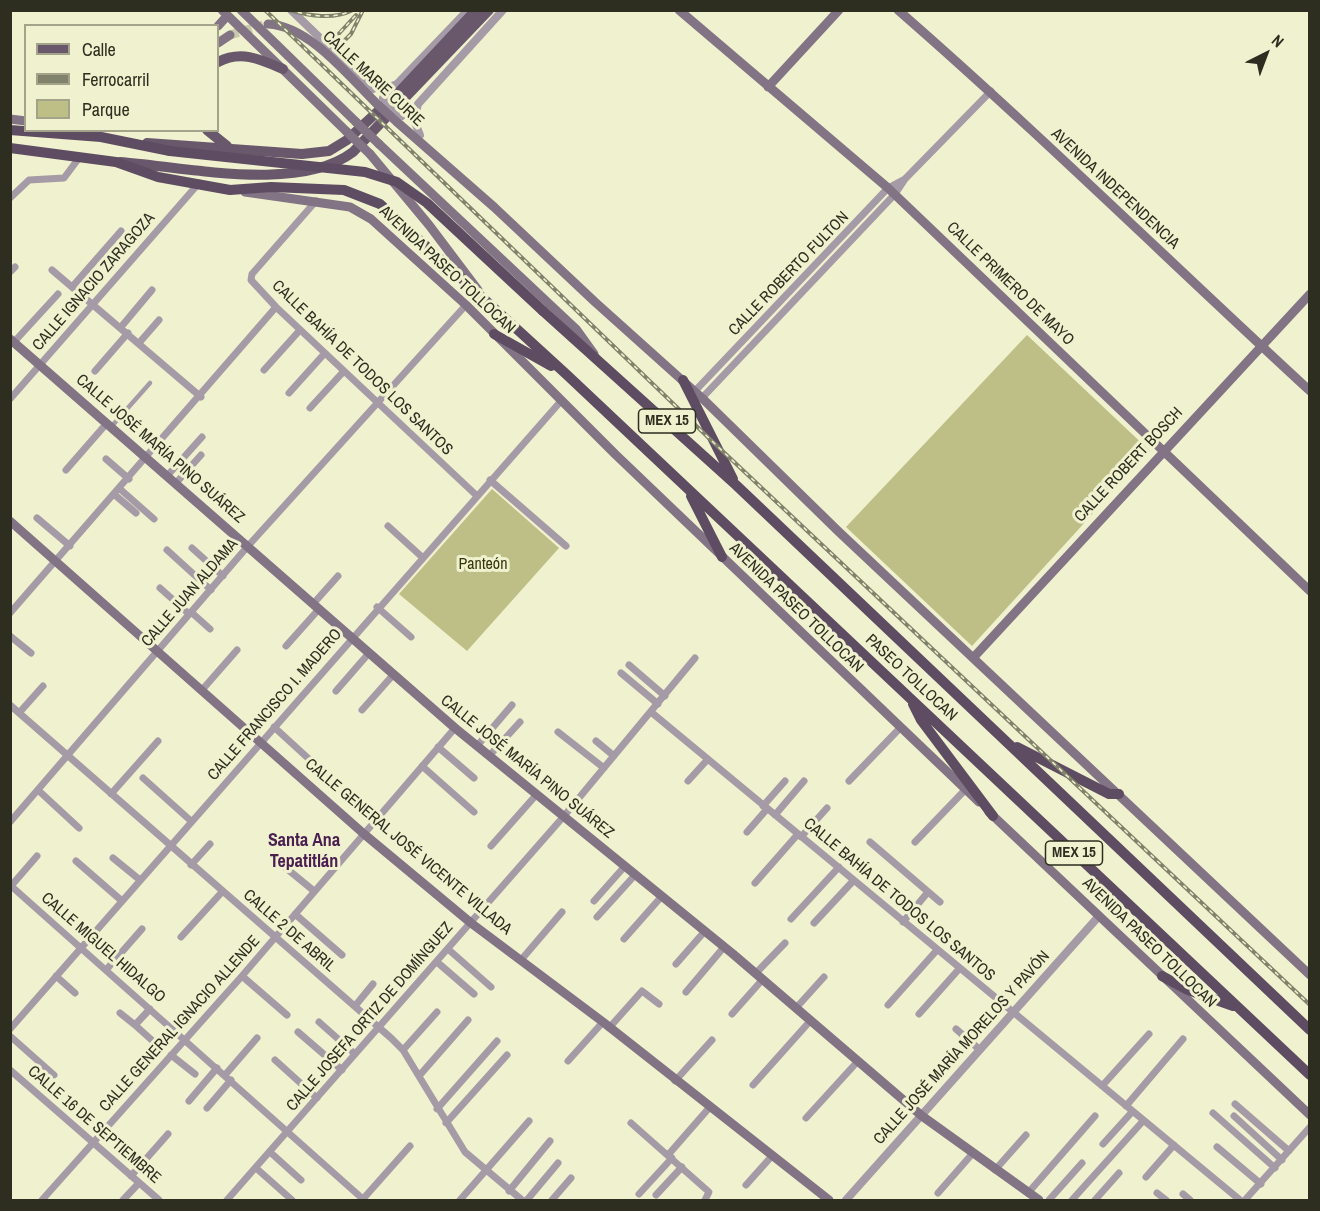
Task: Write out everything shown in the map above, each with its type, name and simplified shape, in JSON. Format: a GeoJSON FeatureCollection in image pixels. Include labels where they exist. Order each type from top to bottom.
{"type":"FeatureCollection","features":[{"type":"Feature","properties":{"kind":"highway","name":"AVENIDA PASEO TOLLOCAN"},"geometry":{"type":"LineString","coordinates":[[36,132],[101,137],[170,151],[365,172],[397,182],[426,203],[597,358]]}},
{"type":"Feature","properties":{"kind":"highway"},"geometry":{"type":"LineString","coordinates":[[87,132],[101,137]]}},
{"type":"Feature","properties":{"kind":"highway","name":"AVENIDA PASEO TOLLOCAN"},"geometry":{"type":"LineString","coordinates":[[10,148],[116,162],[158,177],[230,190],[334,189],[364,196],[399,218],[489,305]]}},
{"type":"Feature","properties":{"kind":"highway","name":"PASEO TOLLOCAN"},"geometry":{"type":"LineString","coordinates":[[489,305],[566,374],[1310,1075]]}},
{"type":"Feature","properties":{"kind":"highway"},"geometry":{"type":"LineString","coordinates":[[494,334],[566,374]]}},
{"type":"Feature","properties":{"kind":"highway","name":"PASEO TOLLOCAN"},"geometry":{"type":"LineString","coordinates":[[597,358],[736,485],[1310,1030]]}},
{"type":"Feature","properties":{"kind":"highway"},"geometry":{"type":"LineString","coordinates":[[682,380],[736,485]]}},
{"type":"Feature","properties":{"kind":"highway"},"geometry":{"type":"LineString","coordinates":[[686,488],[722,557]]}},
{"type":"Feature","properties":{"kind":"highway"},"geometry":{"type":"LineString","coordinates":[[911,698],[921,720],[993,816]]}},
{"type":"Feature","properties":{"kind":"highway"},"geometry":{"type":"LineString","coordinates":[[1003,740],[1109,794],[1119,794]]}},
{"type":"Feature","properties":{"kind":"highway"},"geometry":{"type":"LineString","coordinates":[[1162,976],[1188,990],[1238,1007]]}},
{"type":"Feature","properties":{"kind":"main road","name":"MEX 15"},"geometry":{"type":"LineString","coordinates":[[242,10],[379,144],[576,329],[597,358]]}},
{"type":"Feature","properties":{"kind":"main road"},"geometry":{"type":"LineString","coordinates":[[134,143],[230,147],[302,154],[329,151],[338,146],[400,91],[476,10]]}},
{"type":"Feature","properties":{"kind":"main road"},"geometry":{"type":"LineString","coordinates":[[116,162],[271,175],[331,166],[352,152],[489,10]]}},
{"type":"Feature","properties":{"kind":"main road","name":"CALLE PRIMERO DE MAYO"},"geometry":{"type":"LineString","coordinates":[[679,10],[892,191],[1310,591]]}},
{"type":"Feature","properties":{"kind":"main road"},"geometry":{"type":"LineString","coordinates":[[768,87],[838,10]]}},
{"type":"Feature","properties":{"kind":"main road","name":"AVENIDA INDEPENDENCIA"},"geometry":{"type":"LineString","coordinates":[[898,10],[990,91],[1310,391]]}},
{"type":"Feature","properties":{"kind":"main road","name":"MEX 15"},"geometry":{"type":"LineString","coordinates":[[225,13],[283,69]]}},
{"type":"Feature","properties":{"kind":"main road","name":"CALLE MARIE CURIE"},"geometry":{"type":"LineString","coordinates":[[268,24],[287,27],[302,35],[380,101],[425,145]]}},
{"type":"Feature","properties":{"kind":"main road"},"geometry":{"type":"LineString","coordinates":[[219,42],[230,34]]}},
{"type":"Feature","properties":{"kind":"main road"},"geometry":{"type":"LineString","coordinates":[[219,62],[244,55],[283,69]]}},
{"type":"Feature","properties":{"kind":"main road","name":"AVENIDA PASEO TOLLOCAN"},"geometry":{"type":"LineString","coordinates":[[283,69],[370,154],[429,225],[489,305]]}},
{"type":"Feature","properties":{"kind":"main road"},"geometry":{"type":"LineString","coordinates":[[210,132],[230,147]]}},
{"type":"Feature","properties":{"kind":"main road"},"geometry":{"type":"LineString","coordinates":[[425,145],[699,394],[838,531],[1310,975]]}},
{"type":"Feature","properties":{"kind":"main road","name":"AVENIDA PASEO TOLLOCAN"},"geometry":{"type":"LineString","coordinates":[[230,190],[350,207],[372,219],[466,305],[561,401],[900,728],[1310,1115]]}},
{"type":"Feature","properties":{"kind":"main road","name":"CALLE ROBERT BOSCH"},"geometry":{"type":"LineString","coordinates":[[973,658],[1162,450],[1310,294]]}},
{"type":"Feature","properties":{"kind":"main road","name":"CALLE JOSÉ MARÍA PINO SUÁREZ"},"geometry":{"type":"LineString","coordinates":[[12,340],[455,728],[724,946],[922,1116],[1039,1200]]}},
{"type":"Feature","properties":{"kind":"main road","name":"CALLE GENERAL JOSÉ VICENTE VILLADA"},"geometry":{"type":"LineString","coordinates":[[10,521],[364,834],[471,923],[606,1025],[771,1157],[829,1200]]}},
{"type":"Feature","properties":{"kind":"street"},"geometry":{"type":"LineString","coordinates":[[291,10],[370,86],[380,101]]}},
{"type":"Feature","properties":{"kind":"street"},"geometry":{"type":"LineString","coordinates":[[370,86],[385,89],[397,84],[468,10]]}},
{"type":"Feature","properties":{"kind":"street"},"geometry":{"type":"LineString","coordinates":[[425,145],[414,115],[418,104],[503,10]]}},
{"type":"Feature","properties":{"kind":"street","name":"CALLE ROBERTO FULTON"},"geometry":{"type":"LineString","coordinates":[[699,394],[990,91]]}},
{"type":"Feature","properties":{"kind":"street"},"geometry":{"type":"LineString","coordinates":[[399,119],[420,135]]}},
{"type":"Feature","properties":{"kind":"street"},"geometry":{"type":"LineString","coordinates":[[10,198],[29,180],[64,178],[79,158]]}},
{"type":"Feature","properties":{"kind":"street","name":"CALLE IGNACIO ZARAGOZA"},"geometry":{"type":"LineString","coordinates":[[10,399],[199,183]]}},
{"type":"Feature","properties":{"kind":"street","name":"CALLE BAHÍA DE TODOS LOS SANTOS"},"geometry":{"type":"LineString","coordinates":[[316,201],[251,276],[253,282],[300,330],[476,495]]}},
{"type":"Feature","properties":{"kind":"street"},"geometry":{"type":"LineString","coordinates":[[72,287],[121,231]]}},
{"type":"Feature","properties":{"kind":"street"},"geometry":{"type":"LineString","coordinates":[[52,270],[201,397]]}},
{"type":"Feature","properties":{"kind":"street"},"geometry":{"type":"LineString","coordinates":[[121,327],[152,290]]}},
{"type":"Feature","properties":{"kind":"street"},"geometry":{"type":"LineString","coordinates":[[12,340],[58,294]]}},
{"type":"Feature","properties":{"kind":"street","name":"CALLE JUAN ALDAMA"},"geometry":{"type":"LineString","coordinates":[[10,822],[248,546],[466,305]]}},
{"type":"Feature","properties":{"kind":"street"},"geometry":{"type":"LineString","coordinates":[[10,613],[201,397],[276,307]]}},
{"type":"Feature","properties":{"kind":"street"},"geometry":{"type":"LineString","coordinates":[[140,343],[159,320]]}},
{"type":"Feature","properties":{"kind":"street"},"geometry":{"type":"LineString","coordinates":[[264,370],[300,330]]}},
{"type":"Feature","properties":{"kind":"street"},"geometry":{"type":"LineString","coordinates":[[95,371],[128,333]]}},
{"type":"Feature","properties":{"kind":"street"},"geometry":{"type":"LineString","coordinates":[[289,393],[325,353]]}},
{"type":"Feature","properties":{"kind":"street"},"geometry":{"type":"LineString","coordinates":[[310,408],[344,371]]}},
{"type":"Feature","properties":{"kind":"street"},"geometry":{"type":"LineString","coordinates":[[66,470],[150,383]]}},
{"type":"Feature","properties":{"kind":"street","name":"CALLE FRANCISCO I. MADERO"},"geometry":{"type":"LineString","coordinates":[[10,1029],[377,607],[561,401]]}},
{"type":"Feature","properties":{"kind":"street"},"geometry":{"type":"LineString","coordinates":[[167,476],[202,437]]}},
{"type":"Feature","properties":{"kind":"street"},"geometry":{"type":"LineString","coordinates":[[176,483],[201,455]]}},
{"type":"Feature","properties":{"kind":"street"},"geometry":{"type":"LineString","coordinates":[[106,459],[129,479]]}},
{"type":"Feature","properties":{"kind":"street"},"geometry":{"type":"LineString","coordinates":[[490,480],[566,546]]}},
{"type":"Feature","properties":{"kind":"street"},"geometry":{"type":"LineString","coordinates":[[120,489],[154,519]]}},
{"type":"Feature","properties":{"kind":"street"},"geometry":{"type":"LineString","coordinates":[[115,495],[136,513]]}},
{"type":"Feature","properties":{"kind":"street"},"geometry":{"type":"LineString","coordinates":[[37,518],[70,546]]}},
{"type":"Feature","properties":{"kind":"street"},"geometry":{"type":"LineString","coordinates":[[388,526],[422,557]]}},
{"type":"Feature","properties":{"kind":"street"},"geometry":{"type":"LineString","coordinates":[[192,548],[223,576]]}},
{"type":"Feature","properties":{"kind":"street"},"geometry":{"type":"LineString","coordinates":[[167,550],[211,590]]}},
{"type":"Feature","properties":{"kind":"street"},"geometry":{"type":"LineString","coordinates":[[286,646],[338,576]]}},
{"type":"Feature","properties":{"kind":"street"},"geometry":{"type":"LineString","coordinates":[[160,588],[210,629]]}},
{"type":"Feature","properties":{"kind":"street"},"geometry":{"type":"LineString","coordinates":[[377,607],[411,637]]}},
{"type":"Feature","properties":{"kind":"street"},"geometry":{"type":"LineString","coordinates":[[10,636],[31,652]]}},
{"type":"Feature","properties":{"kind":"street"},"geometry":{"type":"LineString","coordinates":[[202,690],[237,650]]}},
{"type":"Feature","properties":{"kind":"street"},"geometry":{"type":"LineString","coordinates":[[336,691],[369,654]]}},
{"type":"Feature","properties":{"kind":"street","name":"CALLE JOSEFA ORTIZ DE DOMÍNGUEZ"},"geometry":{"type":"LineString","coordinates":[[229,1200],[564,816],[695,658]]}},
{"type":"Feature","properties":{"kind":"street"},"geometry":{"type":"LineString","coordinates":[[629,665],[665,696]]}},
{"type":"Feature","properties":{"kind":"street"},"geometry":{"type":"LineString","coordinates":[[621,673],[658,704]]}},
{"type":"Feature","properties":{"kind":"street"},"geometry":{"type":"LineString","coordinates":[[362,710],[393,675]]}},
{"type":"Feature","properties":{"kind":"street"},"geometry":{"type":"LineString","coordinates":[[19,713],[44,686]]}},
{"type":"Feature","properties":{"kind":"street","name":"CALLE 2 DE ABRIL"},"geometry":{"type":"LineString","coordinates":[[10,705],[403,1050],[465,1152],[522,1200]]}},
{"type":"Feature","properties":{"kind":"street"},"geometry":{"type":"LineString","coordinates":[[477,746],[512,705]]}},
{"type":"Feature","properties":{"kind":"street","name":"CALLE BAHÍA DE TODOS LOS SANTOS"},"geometry":{"type":"LineString","coordinates":[[651,712],[1240,1200]]}},
{"type":"Feature","properties":{"kind":"street"},"geometry":{"type":"LineString","coordinates":[[489,756],[520,722]]}},
{"type":"Feature","properties":{"kind":"street"},"geometry":{"type":"LineString","coordinates":[[274,728],[310,760]]}},
{"type":"Feature","properties":{"kind":"street","name":"CALLE GENERAL IGNACIO ALLENDE"},"geometry":{"type":"LineString","coordinates":[[42,1200],[242,976],[455,728]]}},
{"type":"Feature","properties":{"kind":"street"},"geometry":{"type":"LineString","coordinates":[[849,781],[900,728]]}},
{"type":"Feature","properties":{"kind":"street"},"geometry":{"type":"LineString","coordinates":[[558,732],[604,768]]}},
{"type":"Feature","properties":{"kind":"street"},"geometry":{"type":"LineString","coordinates":[[111,794],[158,741]]}},
{"type":"Feature","properties":{"kind":"street"},"geometry":{"type":"LineString","coordinates":[[596,741],[614,756]]}},
{"type":"Feature","properties":{"kind":"street"},"geometry":{"type":"LineString","coordinates":[[438,747],[474,778]]}},
{"type":"Feature","properties":{"kind":"street"},"geometry":{"type":"LineString","coordinates":[[688,781],[708,759]]}},
{"type":"Feature","properties":{"kind":"street"},"geometry":{"type":"LineString","coordinates":[[422,766],[474,812]]}},
{"type":"Feature","properties":{"kind":"street"},"geometry":{"type":"LineString","coordinates":[[143,778],[191,821]]}},
{"type":"Feature","properties":{"kind":"street"},"geometry":{"type":"LineString","coordinates":[[747,832],[785,781]]}},
{"type":"Feature","properties":{"kind":"street"},"geometry":{"type":"LineString","coordinates":[[775,815],[804,782]]}},
{"type":"Feature","properties":{"kind":"street"},"geometry":{"type":"LineString","coordinates":[[38,790],[79,828]]}},
{"type":"Feature","properties":{"kind":"street"},"geometry":{"type":"LineString","coordinates":[[915,842],[965,790]]}},
{"type":"Feature","properties":{"kind":"street"},"geometry":{"type":"LineString","coordinates":[[491,846],[537,794]]}},
{"type":"Feature","properties":{"kind":"street"},"geometry":{"type":"LineString","coordinates":[[755,883],[827,808]]}},
{"type":"Feature","properties":{"kind":"street"},"geometry":{"type":"LineString","coordinates":[[870,842],[940,902]]}},
{"type":"Feature","properties":{"kind":"street"},"geometry":{"type":"LineString","coordinates":[[191,865],[210,844]]}},
{"type":"Feature","properties":{"kind":"street"},"geometry":{"type":"LineString","coordinates":[[11,885],[37,856]]}},
{"type":"Feature","properties":{"kind":"street"},"geometry":{"type":"LineString","coordinates":[[113,858],[140,880]]}},
{"type":"Feature","properties":{"kind":"street"},"geometry":{"type":"LineString","coordinates":[[76,861],[122,901]]}},
{"type":"Feature","properties":{"kind":"street"},"geometry":{"type":"LineString","coordinates":[[594,901],[625,866]]}},
{"type":"Feature","properties":{"kind":"street"},"geometry":{"type":"LineString","coordinates":[[791,920],[839,867]]}},
{"type":"Feature","properties":{"kind":"street"},"geometry":{"type":"LineString","coordinates":[[286,868],[314,891]]}},
{"type":"Feature","properties":{"kind":"street"},"geometry":{"type":"LineString","coordinates":[[597,917],[635,874]]}},
{"type":"Feature","properties":{"kind":"street"},"geometry":{"type":"LineString","coordinates":[[814,923],[854,880]]}},
{"type":"Feature","properties":{"kind":"street","name":"CALLE MIGUEL HIDALGO"},"geometry":{"type":"LineString","coordinates":[[11,885],[363,1200]]}},
{"type":"Feature","properties":{"kind":"street"},"geometry":{"type":"LineString","coordinates":[[181,936],[222,892]]}},
{"type":"Feature","properties":{"kind":"street"},"geometry":{"type":"LineString","coordinates":[[903,922],[928,892]]}},
{"type":"Feature","properties":{"kind":"street"},"geometry":{"type":"LineString","coordinates":[[624,939],[662,896]]}},
{"type":"Feature","properties":{"kind":"street"},"geometry":{"type":"LineString","coordinates":[[521,960],[562,912]]}},
{"type":"Feature","properties":{"kind":"street"},"geometry":{"type":"LineString","coordinates":[[295,914],[342,955]]}},
{"type":"Feature","properties":{"kind":"street","name":"CALLE JOSÉ MARÍA MORELOS Y PAVÓN"},"geometry":{"type":"LineString","coordinates":[[846,1200],[1099,916]]}},
{"type":"Feature","properties":{"kind":"street"},"geometry":{"type":"LineString","coordinates":[[106,970],[142,929]]}},
{"type":"Feature","properties":{"kind":"street"},"geometry":{"type":"LineString","coordinates":[[676,964],[705,931]]}},
{"type":"Feature","properties":{"kind":"street"},"geometry":{"type":"LineString","coordinates":[[732,1014],[785,943]]}},
{"type":"Feature","properties":{"kind":"street"},"geometry":{"type":"LineString","coordinates":[[686,992],[724,946]]}},
{"type":"Feature","properties":{"kind":"street"},"geometry":{"type":"LineString","coordinates":[[448,949],[491,987]]}},
{"type":"Feature","properties":{"kind":"street"},"geometry":{"type":"LineString","coordinates":[[888,1005],[937,950]]}},
{"type":"Feature","properties":{"kind":"street"},"geometry":{"type":"LineString","coordinates":[[437,962],[474,994]]}},
{"type":"Feature","properties":{"kind":"street"},"geometry":{"type":"LineString","coordinates":[[919,1014],[959,969]]}},
{"type":"Feature","properties":{"kind":"street"},"geometry":{"type":"LineString","coordinates":[[56,976],[75,993]]}},
{"type":"Feature","properties":{"kind":"street"},"geometry":{"type":"LineString","coordinates":[[242,976],[287,1015]]}},
{"type":"Feature","properties":{"kind":"street"},"geometry":{"type":"LineString","coordinates":[[796,1008],[824,977]]}},
{"type":"Feature","properties":{"kind":"street"},"geometry":{"type":"LineString","coordinates":[[355,1006],[373,984]]}},
{"type":"Feature","properties":{"kind":"street"},"geometry":{"type":"LineString","coordinates":[[568,1061],[642,991],[659,1004]]}},
{"type":"Feature","properties":{"kind":"street"},"geometry":{"type":"LineString","coordinates":[[135,1025],[150,1009]]}},
{"type":"Feature","properties":{"kind":"street"},"geometry":{"type":"LineString","coordinates":[[403,1050],[437,1012]]}},
{"type":"Feature","properties":{"kind":"street"},"geometry":{"type":"LineString","coordinates":[[120,1013],[155,1043]]}},
{"type":"Feature","properties":{"kind":"street"},"geometry":{"type":"LineString","coordinates":[[419,1076],[468,1020]]}},
{"type":"Feature","properties":{"kind":"street"},"geometry":{"type":"LineString","coordinates":[[753,1084],[811,1020]]}},
{"type":"Feature","properties":{"kind":"street"},"geometry":{"type":"LineString","coordinates":[[319,1022],[355,1054]]}},
{"type":"Feature","properties":{"kind":"street"},"geometry":{"type":"LineString","coordinates":[[956,1029],[980,1050]]}},
{"type":"Feature","properties":{"kind":"street"},"geometry":{"type":"LineString","coordinates":[[298,1032],[342,1070]]}},
{"type":"Feature","properties":{"kind":"street"},"geometry":{"type":"LineString","coordinates":[[1102,1086],[1149,1034]]}},
{"type":"Feature","properties":{"kind":"street"},"geometry":{"type":"LineString","coordinates":[[10,1036],[54,1075]]}},
{"type":"Feature","properties":{"kind":"street"},"geometry":{"type":"LineString","coordinates":[[207,1108],[257,1038]]}},
{"type":"Feature","properties":{"kind":"street"},"geometry":{"type":"LineString","coordinates":[[675,1081],[712,1040]]}},
{"type":"Feature","properties":{"kind":"street"},"geometry":{"type":"LineString","coordinates":[[1126,1106],[1183,1040]]}},
{"type":"Feature","properties":{"kind":"street"},"geometry":{"type":"LineString","coordinates":[[438,1109],[497,1041]]}},
{"type":"Feature","properties":{"kind":"street"},"geometry":{"type":"LineString","coordinates":[[171,1055],[195,1074]]}},
{"type":"Feature","properties":{"kind":"street"},"geometry":{"type":"LineString","coordinates":[[446,1123],[507,1055]]}},
{"type":"Feature","properties":{"kind":"street"},"geometry":{"type":"LineString","coordinates":[[275,1060],[317,1098]]}},
{"type":"Feature","properties":{"kind":"street"},"geometry":{"type":"LineString","coordinates":[[806,1118],[858,1061]]}},
{"type":"Feature","properties":{"kind":"street"},"geometry":{"type":"LineString","coordinates":[[189,1101],[218,1068]]}},
{"type":"Feature","properties":{"kind":"street","name":"CALLE 16 DE SEPTIEMBRE"},"geometry":{"type":"LineString","coordinates":[[10,1070],[159,1200]]}},
{"type":"Feature","properties":{"kind":"street"},"geometry":{"type":"LineString","coordinates":[[1235,1104],[1289,1151]]}},
{"type":"Feature","properties":{"kind":"street"},"geometry":{"type":"LineString","coordinates":[[639,1194],[709,1108]]}},
{"type":"Feature","properties":{"kind":"street"},"geometry":{"type":"LineString","coordinates":[[1103,1144],[1132,1112]]}},
{"type":"Feature","properties":{"kind":"street"},"geometry":{"type":"LineString","coordinates":[[1213,1113],[1275,1168]]}},
{"type":"Feature","properties":{"kind":"street"},"geometry":{"type":"LineString","coordinates":[[1028,1193],[1095,1116]]}},
{"type":"Feature","properties":{"kind":"street"},"geometry":{"type":"LineString","coordinates":[[1234,1116],[1282,1160]]}},
{"type":"Feature","properties":{"kind":"street"},"geometry":{"type":"LineString","coordinates":[[460,1200],[529,1121]]}},
{"type":"Feature","properties":{"kind":"street"},"geometry":{"type":"LineString","coordinates":[[1072,1200],[1143,1121]]}},
{"type":"Feature","properties":{"kind":"street"},"geometry":{"type":"LineString","coordinates":[[631,1123],[710,1192],[705,1200]]}},
{"type":"Feature","properties":{"kind":"street"},"geometry":{"type":"LineString","coordinates":[[1245,1200],[1310,1127]]}},
{"type":"Feature","properties":{"kind":"street"},"geometry":{"type":"LineString","coordinates":[[131,1176],[168,1134]]}},
{"type":"Feature","properties":{"kind":"street"},"geometry":{"type":"LineString","coordinates":[[995,1170],[1026,1135]]}},
{"type":"Feature","properties":{"kind":"street"},"geometry":{"type":"LineString","coordinates":[[509,1191],[550,1141]]}},
{"type":"Feature","properties":{"kind":"street"},"geometry":{"type":"LineString","coordinates":[[1146,1177],[1174,1145]]}},
{"type":"Feature","properties":{"kind":"street"},"geometry":{"type":"LineString","coordinates":[[363,1200],[410,1146]]}},
{"type":"Feature","properties":{"kind":"street"},"geometry":{"type":"LineString","coordinates":[[1217,1147],[1261,1184]]}},
{"type":"Feature","properties":{"kind":"street"},"geometry":{"type":"LineString","coordinates":[[270,1152],[301,1180]]}},
{"type":"Feature","properties":{"kind":"street"},"geometry":{"type":"LineString","coordinates":[[938,1193],[973,1153]]}},
{"type":"Feature","properties":{"kind":"street"},"geometry":{"type":"LineString","coordinates":[[746,1185],[771,1157]]}},
{"type":"Feature","properties":{"kind":"street"},"geometry":{"type":"LineString","coordinates":[[527,1200],[558,1163]]}},
{"type":"Feature","properties":{"kind":"street"},"geometry":{"type":"LineString","coordinates":[[1049,1200],[1082,1163]]}},
{"type":"Feature","properties":{"kind":"street"},"geometry":{"type":"LineString","coordinates":[[656,1195],[682,1167]]}},
{"type":"Feature","properties":{"kind":"street"},"geometry":{"type":"LineString","coordinates":[[256,1168],[292,1200]]}},
{"type":"Feature","properties":{"kind":"street"},"geometry":{"type":"LineString","coordinates":[[1095,1200],[1119,1173]]}},
{"type":"Feature","properties":{"kind":"street"},"geometry":{"type":"LineString","coordinates":[[552,1200],[571,1178]]}},
{"type":"Feature","properties":{"kind":"street"},"geometry":{"type":"LineString","coordinates":[[123,1200],[139,1183]]}},
{"type":"Feature","properties":{"kind":"street"},"geometry":{"type":"LineString","coordinates":[[1157,1193],[1166,1200]]}},
{"type":"Feature","properties":{"kind":"street"},"geometry":{"type":"LineString","coordinates":[[1183,1194],[1190,1200]]}},
{"type":"Feature","properties":{"kind":"green space"},"geometry":{"type":"Polygon","coordinates":[[[1027,335],[1150,451],[972,646],[846,527],[1027,335]]]}},
{"type":"Feature","properties":{"kind":"green space","name":"Panteón"},"geometry":{"type":"Polygon","coordinates":[[[492,489],[559,548],[467,651],[399,594],[492,489]]]}},
{"type":"Feature","properties":{"kind":"tunnel"},"geometry":{"type":"LineString","coordinates":[[230,35],[263,25]]}},
{"type":"Feature","properties":{"kind":"railway"},"geometry":{"type":"LineString","coordinates":[[265,10],[714,443],[1310,1005]]}},
{"type":"Feature","properties":{"kind":"railway"},"geometry":{"type":"LineString","coordinates":[[289,10],[321,16],[338,15],[353,10]]}},
{"type":"Feature","properties":{"kind":"railway"},"geometry":{"type":"LineString","coordinates":[[341,44],[351,34],[363,10]]}},
{"type":"Feature","properties":{"kind":"railway"},"geometry":{"type":"LineString","coordinates":[[334,39],[356,15]]}},
{"type":"Feature","properties":{"kind":"district","name":"Santa Ana Tepatitlán"},"geometry":{"type":"Point","coordinates":[304,851]}}]}
